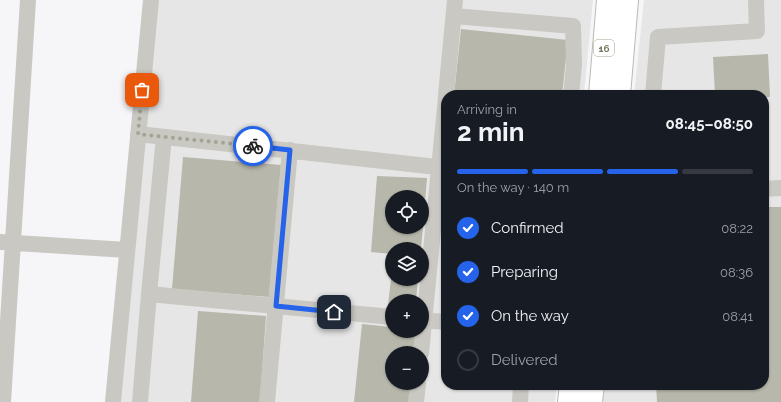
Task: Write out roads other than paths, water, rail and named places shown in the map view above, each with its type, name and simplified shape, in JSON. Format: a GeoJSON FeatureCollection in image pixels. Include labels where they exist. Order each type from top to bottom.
{"type":"FeatureCollection","features":[{"type":"Feature","properties":{"kind":"highway","name":"16"},"geometry":{"type":"LineString","coordinates":[[600,90],[608,0]]}},
{"type":"Feature","properties":{"kind":"highway","name":"16"},"geometry":{"type":"LineString","coordinates":[[619,90],[628,0]]}},
{"type":"Feature","properties":{"kind":"highway"},"geometry":{"type":"LineString","coordinates":[[569,402],[570,390]]}},
{"type":"Feature","properties":{"kind":"highway"},"geometry":{"type":"LineString","coordinates":[[591,402],[592,390]]}},
{"type":"Feature","properties":{"kind":"street"},"geometry":{"type":"LineString","coordinates":[[3,402],[7,242],[28,0]]}},
{"type":"Feature","properties":{"kind":"street"},"geometry":{"type":"LineString","coordinates":[[112,402],[151,0]]}},
{"type":"Feature","properties":{"kind":"street"},"geometry":{"type":"LineString","coordinates":[[653,90],[658,37],[757,31],[756,0]]}},
{"type":"Feature","properties":{"kind":"street"},"geometry":{"type":"LineString","coordinates":[[447,90],[454,8],[572,26],[574,65],[572,90]]}},
{"type":"Feature","properties":{"kind":"street"},"geometry":{"type":"LineString","coordinates":[[138,134],[441,167]]}},
{"type":"Feature","properties":{"kind":"street"},"geometry":{"type":"LineString","coordinates":[[140,402],[164,137]]}},
{"type":"Feature","properties":{"kind":"street"},"geometry":{"type":"LineString","coordinates":[[267,402],[290,150]]}},
{"type":"Feature","properties":{"kind":"street"},"geometry":{"type":"LineString","coordinates":[[426,294],[441,182]]}},
{"type":"Feature","properties":{"kind":"street"},"geometry":{"type":"LineString","coordinates":[[769,189],[781,188]]}},
{"type":"Feature","properties":{"kind":"street"},"geometry":{"type":"LineString","coordinates":[[7,242],[127,250]]}},
{"type":"Feature","properties":{"kind":"street"},"geometry":{"type":"LineString","coordinates":[[149,294],[385,316]]}},
{"type":"Feature","properties":{"kind":"street"},"geometry":{"type":"LineString","coordinates":[[429,321],[441,322]]}},
{"type":"Feature","properties":{"kind":"street"},"geometry":{"type":"LineString","coordinates":[[416,402],[417,390]]}},
{"type":"Feature","properties":{"kind":"street"},"geometry":{"type":"LineString","coordinates":[[520,402],[521,390]]}}]}
